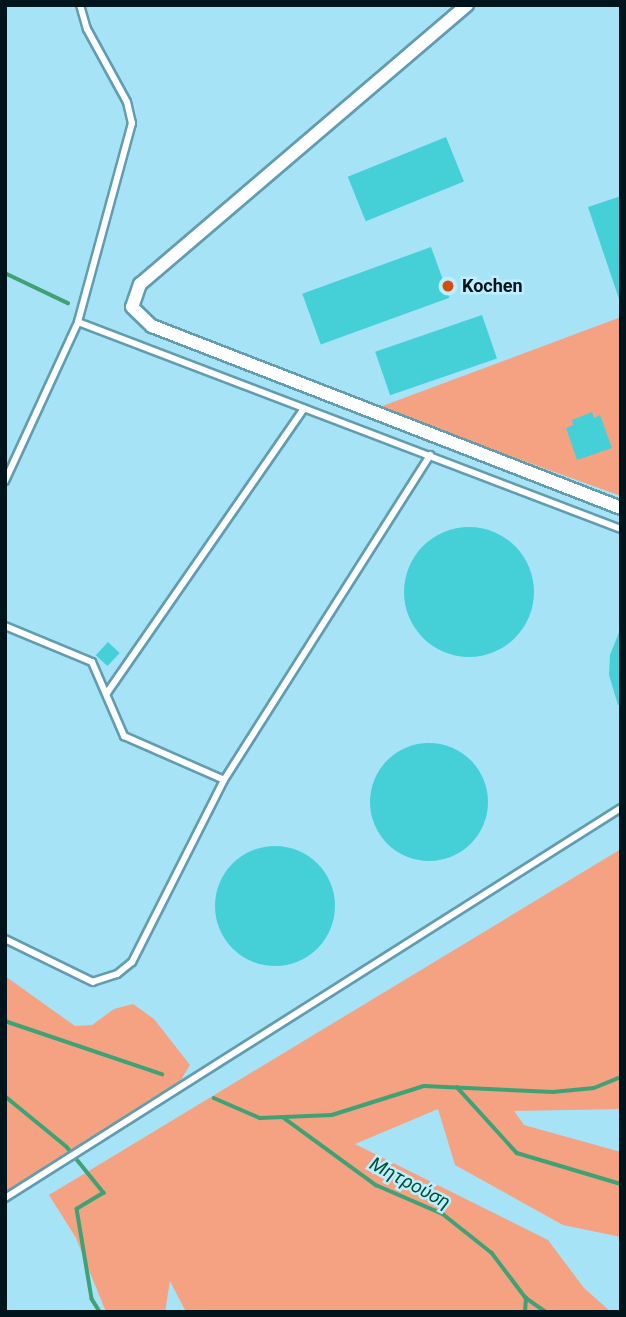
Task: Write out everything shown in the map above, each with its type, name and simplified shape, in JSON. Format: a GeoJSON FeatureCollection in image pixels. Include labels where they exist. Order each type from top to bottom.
{"type":"FeatureCollection","features":[{"type":"Feature","properties":{"kind":"street"},"geometry":{"type":"LineString","coordinates":[[467,5],[140,284],[132,307],[152,326],[621,509]]}},
{"type":"Feature","properties":{"kind":"lane"},"geometry":{"type":"LineString","coordinates":[[5,481],[78,322],[132,123],[127,102],[87,29],[80,5]]}},
{"type":"Feature","properties":{"kind":"lane"},"geometry":{"type":"LineString","coordinates":[[78,322],[621,529]]}},
{"type":"Feature","properties":{"kind":"lane"},"geometry":{"type":"LineString","coordinates":[[107,693],[304,408]]}},
{"type":"Feature","properties":{"kind":"lane"},"geometry":{"type":"LineString","coordinates":[[5,939],[93,982],[117,974],[132,962],[225,780],[430,455]]}},
{"type":"Feature","properties":{"kind":"lane"},"geometry":{"type":"LineString","coordinates":[[5,626],[92,662],[124,736],[225,780]]}},
{"type":"Feature","properties":{"kind":"lane"},"geometry":{"type":"LineString","coordinates":[[5,1198],[621,808]]}},
{"type":"Feature","properties":{"kind":"shaded area"},"geometry":{"type":"Polygon","coordinates":[[[621,317],[621,496],[377,408],[621,317]]]}},
{"type":"Feature","properties":{"kind":"shaded area"},"geometry":{"type":"Polygon","coordinates":[[[621,849],[621,1109],[514,1111],[524,1125],[621,1152],[621,1237],[563,1225],[455,1165],[438,1109],[355,1144],[548,1240],[584,1288],[611,1312],[186,1312],[170,1281],[165,1312],[106,1312],[76,1238],[49,1195],[621,849]]]}},
{"type":"Feature","properties":{"kind":"shaded area"},"geometry":{"type":"Polygon","coordinates":[[[5,976],[75,1026],[92,1025],[114,1009],[133,1004],[154,1019],[190,1065],[171,1096],[5,1198],[5,976]]]}},
{"type":"Feature","properties":{"kind":"building"},"geometry":{"type":"Polygon","coordinates":[[[446,137],[464,182],[366,221],[348,177],[446,137]]]}},
{"type":"Feature","properties":{"kind":"building"},"geometry":{"type":"Polygon","coordinates":[[[621,196],[621,299],[619,299],[588,207],[621,196]]]}},
{"type":"Feature","properties":{"kind":"building"},"geometry":{"type":"Polygon","coordinates":[[[431,247],[449,298],[321,345],[302,294],[431,247]]]}},
{"type":"Feature","properties":{"kind":"building"},"geometry":{"type":"Polygon","coordinates":[[[482,315],[497,358],[390,395],[375,352],[482,315]]]}},
{"type":"Feature","properties":{"kind":"building"},"geometry":{"type":"Polygon","coordinates":[[[592,412],[594,418],[600,415],[612,448],[577,460],[566,428],[573,425],[572,420],[592,412]]]}},
{"type":"Feature","properties":{"kind":"building"},"geometry":{"type":"Polygon","coordinates":[[[469,527],[494,532],[515,546],[529,567],[534,592],[529,617],[515,638],[494,652],[469,657],[444,652],[423,638],[409,617],[404,592],[409,567],[423,546],[444,532],[469,527]]]}},
{"type":"Feature","properties":{"kind":"building"},"geometry":{"type":"Polygon","coordinates":[[[620,630],[621,704],[618,705],[609,675],[610,655],[620,630]]]}},
{"type":"Feature","properties":{"kind":"building"},"geometry":{"type":"Polygon","coordinates":[[[108,642],[120,653],[107,666],[96,655],[108,642]]]}},
{"type":"Feature","properties":{"kind":"building"},"geometry":{"type":"Polygon","coordinates":[[[429,743],[452,747],[471,760],[484,779],[488,802],[484,825],[471,844],[452,857],[429,861],[406,857],[387,844],[374,825],[370,802],[374,779],[387,760],[406,747],[429,743]]]}},
{"type":"Feature","properties":{"kind":"building"},"geometry":{"type":"Polygon","coordinates":[[[275,846],[298,851],[317,864],[330,883],[335,906],[330,929],[317,948],[298,961],[275,966],[252,961],[233,948],[220,929],[215,906],[220,883],[233,864],[252,851],[275,846]]]}},
{"type":"Feature","properties":{"kind":"waterway"},"geometry":{"type":"LineString","coordinates":[[5,273],[68,303]]}},
{"type":"Feature","properties":{"kind":"waterway","name":"Μητρούση"},"geometry":{"type":"LineString","coordinates":[[5,1021],[162,1074]]}},
{"type":"Feature","properties":{"kind":"waterway","name":"Μητρούση"},"geometry":{"type":"LineString","coordinates":[[214,1098],[260,1118],[332,1115],[424,1086],[553,1092],[594,1088],[621,1077]]}},
{"type":"Feature","properties":{"kind":"waterway","name":"Μητρούση"},"geometry":{"type":"LineString","coordinates":[[457,1087],[517,1153],[621,1184]]}},
{"type":"Feature","properties":{"kind":"waterway"},"geometry":{"type":"LineString","coordinates":[[5,1096],[67,1147],[104,1193],[77,1209],[92,1299],[100,1312]]}},
{"type":"Feature","properties":{"kind":"waterway","name":"Μητρούση"},"geometry":{"type":"LineString","coordinates":[[284,1118],[376,1185],[443,1214],[492,1253],[526,1298],[546,1312]]}},
{"type":"Feature","properties":{"kind":"waterway"},"geometry":{"type":"LineString","coordinates":[[525,1312],[526,1298]]}},
{"type":"Feature","properties":{"kind":"place","name":"Kochen"},"geometry":{"type":"Point","coordinates":[448,286]}}]}
